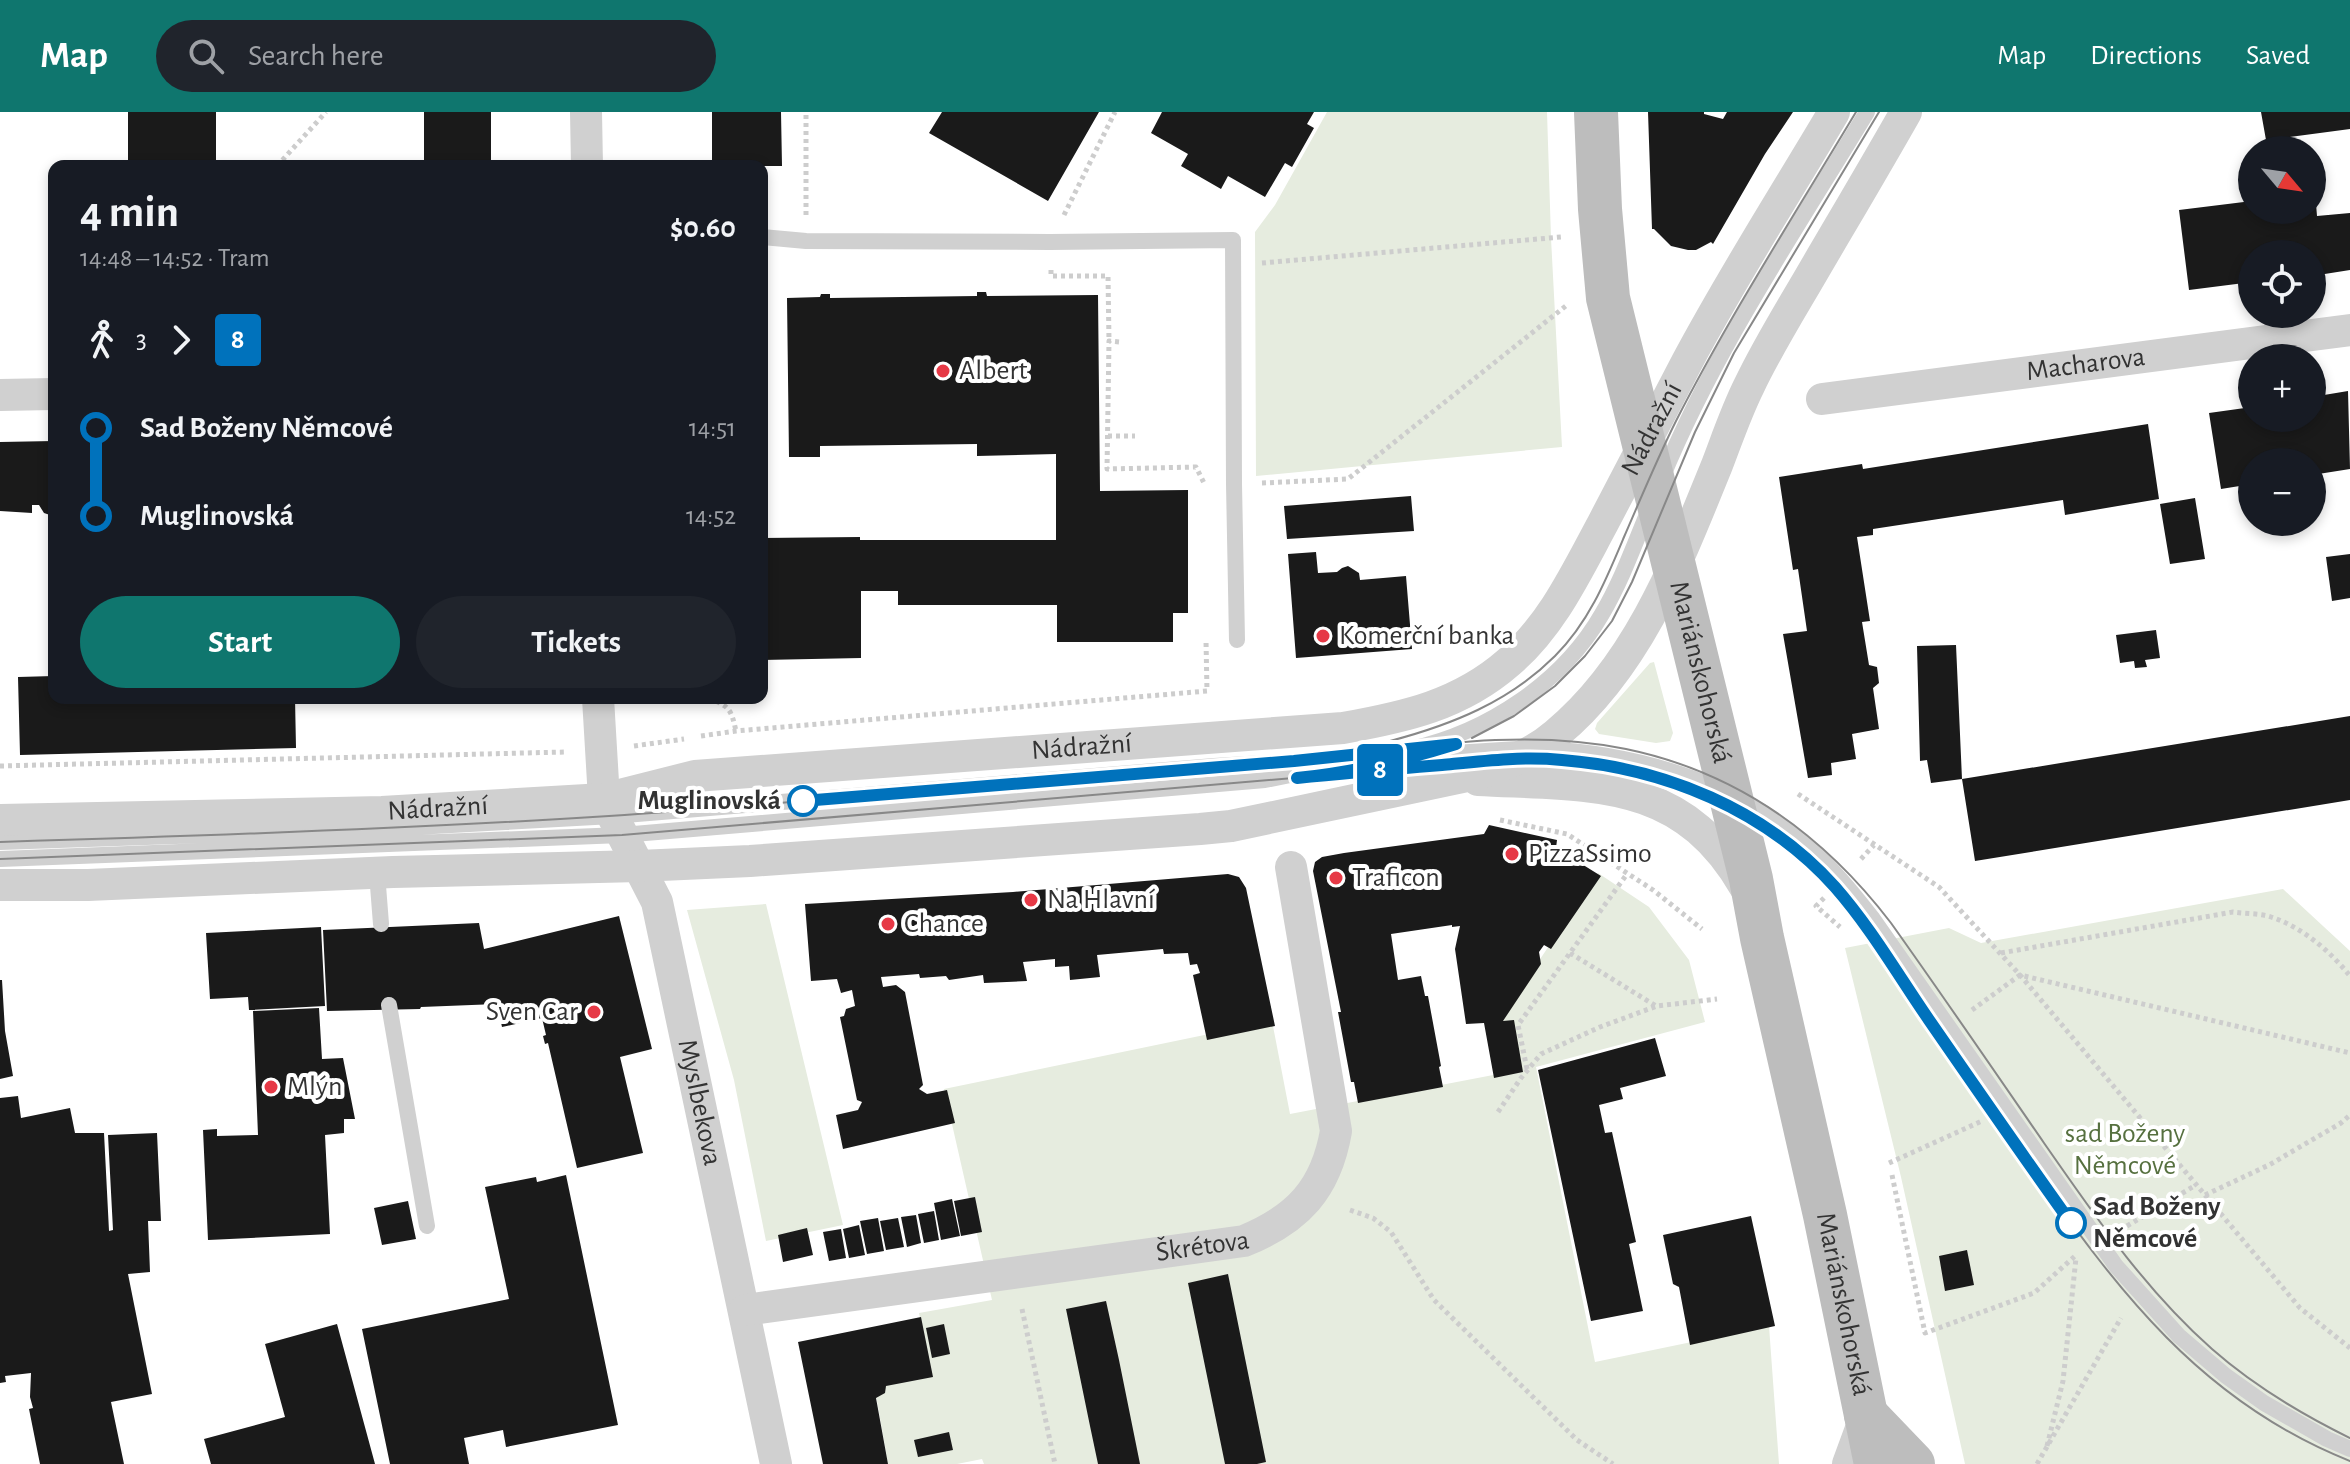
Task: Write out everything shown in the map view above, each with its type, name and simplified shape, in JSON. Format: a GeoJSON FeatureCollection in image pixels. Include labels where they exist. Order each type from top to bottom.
{"type":"FeatureCollection","features":[{"type":"Feature","properties":{"kind":"main road","name":"Mariánskohorská"},"geometry":{"type":"LineString","coordinates":[[1596,112],[1608,298],[1731,796],[1825,1215],[1876,1464]]}},
{"type":"Feature","properties":{"kind":"main road"},"geometry":{"type":"LineString","coordinates":[[1866,1415],[1913,1464]]}},
{"type":"Feature","properties":{"kind":"street"},"geometry":{"type":"LineString","coordinates":[[586,112],[587,160]]}},
{"type":"Feature","properties":{"kind":"street","name":"Nádražní"},"geometry":{"type":"LineString","coordinates":[[0,820],[382,812],[613,817],[695,776],[1343,728],[1437,706],[1488,679],[1528,645],[1541,629],[1570,585],[1713,317],[1834,112]]}},
{"type":"Feature","properties":{"kind":"street"},"geometry":{"type":"LineString","coordinates":[[0,885],[88,885],[750,861],[1231,826],[1499,767],[1518,759],[1557,733],[1600,690],[1635,639],[1673,568],[1747,389],[1906,112]]}},
{"type":"Feature","properties":{"kind":"street","name":"Macharova"},"geometry":{"type":"LineString","coordinates":[[1822,399],[2350,330]]}},
{"type":"Feature","properties":{"kind":"street"},"geometry":{"type":"LineString","coordinates":[[0,395],[48,394]]}},
{"type":"Feature","properties":{"kind":"street","name":"Myslbekova"},"geometry":{"type":"LineString","coordinates":[[598,704],[600,751],[613,817],[657,902],[776,1464]]}},
{"type":"Feature","properties":{"kind":"street"},"geometry":{"type":"LineString","coordinates":[[1455,779],[1597,788],[1664,806],[1681,815],[1716,844],[1740,879],[1756,912]]}},
{"type":"Feature","properties":{"kind":"street","name":"Škrétova"},"geometry":{"type":"LineString","coordinates":[[745,1310],[1244,1241],[1268,1231],[1290,1216],[1319,1183],[1329,1163],[1336,1131],[1291,867]]}},
{"type":"Feature","properties":{"kind":"street"},"geometry":{"type":"LineString","coordinates":[[1848,1464],[1866,1415]]}},
{"type":"Feature","properties":{"kind":"lane"},"geometry":{"type":"LineString","coordinates":[[0,842],[380,829],[1265,780],[1423,746],[1472,728],[1510,707],[1549,678],[1579,647],[1601,616],[1690,417],[1726,347],[1867,112]]}},
{"type":"Feature","properties":{"kind":"lane"},"geometry":{"type":"LineString","coordinates":[[768,238],[806,241],[1233,240],[1237,640]]}},
{"type":"Feature","properties":{"kind":"lane"},"geometry":{"type":"LineString","coordinates":[[1349,763],[1390,757],[1534,749],[1592,753],[1683,775],[1731,796],[1792,833],[1853,894],[2116,1266],[2179,1336],[2264,1403],[2316,1434],[2350,1449]]}},
{"type":"Feature","properties":{"kind":"lane"},"geometry":{"type":"LineString","coordinates":[[0,859],[613,817]]}},
{"type":"Feature","properties":{"kind":"lane"},"geometry":{"type":"LineString","coordinates":[[377,873],[381,924]]}},
{"type":"Feature","properties":{"kind":"lane"},"geometry":{"type":"LineString","coordinates":[[389,1005],[427,1226]]}},
{"type":"Feature","properties":{"kind":"path"},"geometry":{"type":"LineString","coordinates":[[282,160],[326,112]]}},
{"type":"Feature","properties":{"kind":"path"},"geometry":{"type":"LineString","coordinates":[[806,112],[806,241]]}},
{"type":"Feature","properties":{"kind":"path"},"geometry":{"type":"LineString","coordinates":[[1115,112],[1050,242],[1051,276],[1108,276],[1107,469],[1196,467],[1205,483],[1348,479],[1568,305]]}},
{"type":"Feature","properties":{"kind":"path"},"geometry":{"type":"LineString","coordinates":[[1233,264],[1561,237]]}},
{"type":"Feature","properties":{"kind":"path"},"geometry":{"type":"LineString","coordinates":[[1109,341],[1119,342]]}},
{"type":"Feature","properties":{"kind":"path"},"geometry":{"type":"LineString","coordinates":[[1108,436],[1135,436]]}},
{"type":"Feature","properties":{"kind":"path"},"geometry":{"type":"LineString","coordinates":[[0,766],[600,751],[736,731],[1207,691],[1206,627]]}},
{"type":"Feature","properties":{"kind":"path"},"geometry":{"type":"LineString","coordinates":[[723,704],[732,712],[736,731]]}},
{"type":"Feature","properties":{"kind":"path"},"geometry":{"type":"LineString","coordinates":[[1798,794],[1939,887],[2020,975],[2300,1308],[2350,1348]]}},
{"type":"Feature","properties":{"kind":"path"},"geometry":{"type":"LineString","coordinates":[[1495,819],[1567,834],[1653,890],[1702,929]]}},
{"type":"Feature","properties":{"kind":"path"},"geometry":{"type":"LineString","coordinates":[[1528,1070],[1518,1025],[1627,874]]}},
{"type":"Feature","properties":{"kind":"path"},"geometry":{"type":"LineString","coordinates":[[2000,953],[2233,912],[2269,916],[2297,929],[2321,946],[2350,976]]}},
{"type":"Feature","properties":{"kind":"path"},"geometry":{"type":"LineString","coordinates":[[1570,953],[1657,1006]]}},
{"type":"Feature","properties":{"kind":"path"},"geometry":{"type":"LineString","coordinates":[[1970,1012],[2020,975],[2350,1053]]}},
{"type":"Feature","properties":{"kind":"path"},"geometry":{"type":"LineString","coordinates":[[1498,1112],[1541,1054],[1657,1006],[1717,999]]}},
{"type":"Feature","properties":{"kind":"path"},"geometry":{"type":"LineString","coordinates":[[2205,1195],[2269,1165],[2350,1115]]}},
{"type":"Feature","properties":{"kind":"path"},"geometry":{"type":"LineString","coordinates":[[1889,1163],[1982,1121]]}},
{"type":"Feature","properties":{"kind":"path"},"geometry":{"type":"LineString","coordinates":[[1892,1175],[1925,1333],[2034,1293],[2076,1256],[2063,1381],[2047,1446]]}},
{"type":"Feature","properties":{"kind":"path"},"geometry":{"type":"LineString","coordinates":[[2127,1226],[2196,1185]]}},
{"type":"Feature","properties":{"kind":"path"},"geometry":{"type":"LineString","coordinates":[[1350,1210],[1373,1218],[1391,1232],[1434,1300],[1577,1440],[1613,1464]]}},
{"type":"Feature","properties":{"kind":"path"},"geometry":{"type":"LineString","coordinates":[[1014,1273],[1055,1464]]}},
{"type":"Feature","properties":{"kind":"path"},"geometry":{"type":"LineString","coordinates":[[2037,1464],[2121,1318]]}},
{"type":"Feature","properties":{"kind":"green space"},"geometry":{"type":"Polygon","coordinates":[[[1327,112],[1547,112],[1562,447],[1256,476],[1255,232],[1275,205],[1327,112]]]}},
{"type":"Feature","properties":{"kind":"green space"},"geometry":{"type":"Polygon","coordinates":[[[1654,662],[1673,733],[1670,741],[1656,743],[1599,734],[1595,729],[1597,723],[1654,662]]]}},
{"type":"Feature","properties":{"kind":"green space"},"geometry":{"type":"Polygon","coordinates":[[[1598,873],[1649,907],[1689,960],[1705,1022],[1536,1067],[1595,1362],[1769,1326],[1779,1464],[984,1464],[982,1459],[957,1464],[888,1464],[874,1384],[930,1373],[919,1313],[992,1300],[944,1089],[1272,1021],[1290,1114],[1514,1071],[1499,1020],[1598,873]]]}},
{"type":"Feature","properties":{"kind":"green space","name":"sad Boženy Němcové"},"geometry":{"type":"Polygon","coordinates":[[[2283,889],[2350,951],[2350,1464],[1965,1464],[1901,1177],[1845,948],[1949,928],[1981,943],[2283,889]]]}},
{"type":"Feature","properties":{"kind":"green space"},"geometry":{"type":"Polygon","coordinates":[[[766,904],[843,1225],[766,1241],[734,1080],[687,910],[766,904]]]}},
{"type":"Feature","properties":{"kind":"building"},"geometry":{"type":"Polygon","coordinates":[[[128,112],[216,112],[216,160],[128,160],[128,112]]]}},
{"type":"Feature","properties":{"kind":"building"},"geometry":{"type":"Polygon","coordinates":[[[424,112],[491,112],[491,160],[424,160],[424,112]]]}},
{"type":"Feature","properties":{"kind":"building"},"geometry":{"type":"Polygon","coordinates":[[[712,112],[781,112],[782,166],[768,166],[768,160],[712,160],[712,112]]]}},
{"type":"Feature","properties":{"kind":"building"},"geometry":{"type":"Polygon","coordinates":[[[942,112],[1099,112],[1048,201],[929,133],[942,112]]]}},
{"type":"Feature","properties":{"kind":"building"},"geometry":{"type":"Polygon","coordinates":[[[1162,112],[1314,112],[1307,124],[1314,128],[1292,167],[1285,163],[1265,197],[1228,176],[1221,189],[1181,166],[1188,154],[1151,133],[1162,112]]]}},
{"type":"Feature","properties":{"kind":"building"},"geometry":{"type":"Polygon","coordinates":[[[1648,112],[1704,112],[1723,119],[1727,112],[1793,112],[1713,244],[1711,242],[1696,250],[1671,246],[1652,229],[1648,112]]]}},
{"type":"Feature","properties":{"kind":"building"},"geometry":{"type":"Polygon","coordinates":[[[2261,112],[2350,112],[2350,129],[2297,136],[2265,136],[2261,112]]]}},
{"type":"Feature","properties":{"kind":"building"},"geometry":{"type":"Polygon","coordinates":[[[2238,203],[2238,224],[2326,224],[2326,215],[2350,213],[2350,270],[2326,274],[2326,240],[2238,240],[2238,284],[2189,290],[2179,210],[2238,203]]]}},
{"type":"Feature","properties":{"kind":"building"},"geometry":{"type":"Polygon","coordinates":[[[977,292],[986,292],[987,296],[1098,295],[1100,491],[1188,490],[1188,613],[1173,613],[1173,642],[1057,642],[1057,605],[898,605],[898,591],[861,591],[861,658],[768,660],[768,538],[1056,540],[1056,454],[977,456],[977,444],[820,446],[820,457],[789,457],[787,298],[820,297],[821,294],[830,294],[830,298],[977,296],[977,292]]]}},
{"type":"Feature","properties":{"kind":"building"},"geometry":{"type":"Polygon","coordinates":[[[2348,391],[2350,469],[2326,473],[2326,448],[2238,448],[2238,486],[2221,489],[2209,413],[2238,409],[2238,432],[2326,432],[2326,395],[2348,391]]]}},
{"type":"Feature","properties":{"kind":"building"},"geometry":{"type":"Polygon","coordinates":[[[2148,424],[2159,499],[2065,515],[2063,500],[1873,529],[1873,535],[1857,537],[1870,621],[1862,622],[1869,665],[1877,667],[1879,683],[1873,688],[1879,729],[1852,734],[1856,759],[1831,763],[1832,775],[1808,778],[1783,634],[1807,631],[1798,569],[1793,570],[1779,477],[1862,464],[1863,469],[2148,424]]]}},
{"type":"Feature","properties":{"kind":"building"},"geometry":{"type":"Polygon","coordinates":[[[48,441],[48,514],[39,505],[32,505],[32,513],[0,511],[0,442],[48,441]]]}},
{"type":"Feature","properties":{"kind":"building"},"geometry":{"type":"Polygon","coordinates":[[[1411,496],[1414,531],[1287,539],[1284,506],[1411,496]]]}},
{"type":"Feature","properties":{"kind":"building"},"geometry":{"type":"Polygon","coordinates":[[[2195,498],[2205,559],[2170,564],[2160,504],[2195,498]]]}},
{"type":"Feature","properties":{"kind":"building"},"geometry":{"type":"Polygon","coordinates":[[[1316,552],[1318,573],[1337,572],[1348,566],[1359,573],[1360,580],[1406,576],[1412,649],[1296,658],[1288,554],[1316,552]]]}},
{"type":"Feature","properties":{"kind":"building"},"geometry":{"type":"Polygon","coordinates":[[[2350,554],[2350,598],[2332,601],[2326,557],[2350,554]]]}},
{"type":"Feature","properties":{"kind":"building"},"geometry":{"type":"Polygon","coordinates":[[[2156,630],[2160,658],[2145,660],[2147,667],[2135,668],[2134,661],[2120,663],[2116,635],[2156,630]]]}},
{"type":"Feature","properties":{"kind":"building"},"geometry":{"type":"Polygon","coordinates":[[[1956,645],[1962,779],[1931,783],[1927,760],[1920,761],[1917,646],[1956,645]]]}},
{"type":"Feature","properties":{"kind":"building"},"geometry":{"type":"Polygon","coordinates":[[[48,676],[48,704],[295,704],[296,748],[20,755],[18,677],[48,676]]]}},
{"type":"Feature","properties":{"kind":"building"},"geometry":{"type":"Polygon","coordinates":[[[2350,716],[2350,800],[1975,861],[1962,779],[2350,716]]]}},
{"type":"Feature","properties":{"kind":"building"},"geometry":{"type":"Polygon","coordinates":[[[1489,825],[1557,840],[1556,848],[1601,876],[1551,949],[1544,945],[1539,952],[1541,964],[1503,1021],[1514,1020],[1523,1072],[1494,1078],[1484,1023],[1466,1024],[1455,949],[1460,926],[1391,934],[1398,980],[1421,976],[1425,996],[1428,996],[1443,1087],[1358,1103],[1338,1012],[1341,1012],[1313,871],[1315,862],[1322,857],[1344,853],[1484,834],[1489,825]]]}},
{"type":"Feature","properties":{"kind":"building"},"geometry":{"type":"Polygon","coordinates":[[[1228,874],[1239,877],[1246,888],[1275,1026],[1207,1040],[1193,975],[1200,973],[1197,964],[1190,965],[1188,953],[1164,954],[1163,949],[1097,955],[1100,977],[1070,980],[1069,966],[1055,967],[1055,959],[1023,962],[1027,981],[984,983],[983,975],[949,980],[946,976],[920,978],[919,974],[881,977],[883,987],[896,985],[905,992],[923,1085],[919,1089],[927,1094],[947,1090],[955,1123],[843,1149],[836,1115],[858,1110],[862,1102],[857,1100],[840,1017],[844,1016],[846,1009],[855,1006],[852,990],[841,993],[837,979],[811,981],[805,904],[1013,892],[1228,874]]]}},
{"type":"Feature","properties":{"kind":"building"},"geometry":{"type":"Polygon","coordinates":[[[619,916],[652,1049],[620,1057],[643,1153],[577,1168],[548,1043],[545,1044],[543,1036],[546,1035],[542,1018],[502,1027],[497,1004],[327,1011],[323,930],[479,923],[484,949],[619,916]]]}},
{"type":"Feature","properties":{"kind":"building"},"geometry":{"type":"Polygon","coordinates":[[[321,927],[325,1006],[249,1010],[248,997],[210,999],[206,933],[321,927]]]}},
{"type":"Feature","properties":{"kind":"building"},"geometry":{"type":"Polygon","coordinates":[[[0,980],[13,1076],[0,1079],[0,980]]]}},
{"type":"Feature","properties":{"kind":"building"},"geometry":{"type":"Polygon","coordinates":[[[319,1008],[322,1059],[343,1058],[355,1119],[344,1119],[344,1133],[325,1135],[330,1234],[208,1240],[203,1130],[217,1129],[217,1136],[258,1135],[253,1011],[319,1008]]]}},
{"type":"Feature","properties":{"kind":"building"},"geometry":{"type":"Polygon","coordinates":[[[1655,1038],[1666,1076],[1620,1088],[1623,1099],[1599,1105],[1605,1133],[1612,1132],[1636,1242],[1629,1244],[1643,1311],[1591,1321],[1538,1070],[1655,1038]]]}},
{"type":"Feature","properties":{"kind":"building"},"geometry":{"type":"Polygon","coordinates":[[[18,1096],[21,1118],[70,1108],[75,1133],[104,1133],[109,1231],[113,1230],[108,1135],[157,1133],[161,1221],[148,1221],[150,1272],[128,1274],[152,1394],[111,1402],[124,1464],[40,1464],[29,1409],[33,1408],[31,1373],[5,1376],[6,1382],[0,1383],[0,1098],[18,1096]]]}},
{"type":"Feature","properties":{"kind":"building"},"geometry":{"type":"Polygon","coordinates":[[[566,1175],[618,1425],[506,1447],[503,1430],[464,1438],[469,1464],[390,1464],[362,1329],[509,1299],[485,1187],[536,1177],[537,1182],[566,1175]]]}},
{"type":"Feature","properties":{"kind":"building"},"geometry":{"type":"Polygon","coordinates":[[[975,1197],[982,1232],[961,1236],[954,1201],[975,1197]]]}},
{"type":"Feature","properties":{"kind":"building"},"geometry":{"type":"Polygon","coordinates":[[[952,1199],[960,1236],[941,1240],[934,1203],[952,1199]]]}},
{"type":"Feature","properties":{"kind":"building"},"geometry":{"type":"Polygon","coordinates":[[[408,1201],[416,1239],[382,1245],[374,1208],[408,1201]]]}},
{"type":"Feature","properties":{"kind":"building"},"geometry":{"type":"Polygon","coordinates":[[[934,1211],[939,1240],[924,1243],[918,1214],[934,1211]]]}},
{"type":"Feature","properties":{"kind":"building"},"geometry":{"type":"Polygon","coordinates":[[[916,1215],[921,1243],[907,1247],[901,1217],[916,1215]]]}},
{"type":"Feature","properties":{"kind":"building"},"geometry":{"type":"Polygon","coordinates":[[[1751,1216],[1775,1326],[1690,1345],[1679,1287],[1673,1284],[1663,1235],[1751,1216]]]}},
{"type":"Feature","properties":{"kind":"building"},"geometry":{"type":"Polygon","coordinates":[[[878,1218],[884,1251],[867,1254],[860,1221],[878,1218]]]}},
{"type":"Feature","properties":{"kind":"building"},"geometry":{"type":"Polygon","coordinates":[[[898,1218],[904,1247],[886,1250],[880,1221],[898,1218]]]}},
{"type":"Feature","properties":{"kind":"building"},"geometry":{"type":"Polygon","coordinates":[[[859,1225],[865,1255],[849,1258],[843,1229],[859,1225]]]}},
{"type":"Feature","properties":{"kind":"building"},"geometry":{"type":"Polygon","coordinates":[[[807,1228],[813,1255],[783,1262],[778,1235],[807,1228]]]}},
{"type":"Feature","properties":{"kind":"building"},"geometry":{"type":"Polygon","coordinates":[[[841,1229],[846,1258],[829,1261],[823,1232],[841,1229]]]}},
{"type":"Feature","properties":{"kind":"building"},"geometry":{"type":"Polygon","coordinates":[[[1967,1250],[1974,1285],[1945,1291],[1939,1256],[1967,1250]]]}},
{"type":"Feature","properties":{"kind":"building"},"geometry":{"type":"Polygon","coordinates":[[[1228,1274],[1266,1462],[1257,1464],[1225,1464],[1188,1283],[1228,1274]]]}},
{"type":"Feature","properties":{"kind":"building"},"geometry":{"type":"Polygon","coordinates":[[[1106,1301],[1140,1464],[1098,1464],[1090,1426],[1066,1309],[1106,1301]]]}},
{"type":"Feature","properties":{"kind":"building"},"geometry":{"type":"Polygon","coordinates":[[[921,1317],[933,1377],[886,1386],[885,1393],[876,1398],[888,1464],[823,1464],[798,1342],[921,1317]]]}},
{"type":"Feature","properties":{"kind":"building"},"geometry":{"type":"Polygon","coordinates":[[[337,1324],[375,1464],[211,1464],[204,1439],[285,1417],[265,1344],[337,1324]]]}},
{"type":"Feature","properties":{"kind":"building"},"geometry":{"type":"Polygon","coordinates":[[[944,1324],[950,1354],[932,1358],[926,1328],[944,1324]]]}},
{"type":"Feature","properties":{"kind":"building"},"geometry":{"type":"Polygon","coordinates":[[[949,1432],[953,1450],[918,1457],[914,1440],[949,1432]]]}},
{"type":"Feature","properties":{"kind":"tram line"},"geometry":{"type":"LineString","coordinates":[[1390,741],[1457,719],[1499,699],[1537,672],[1578,629],[1603,585],[1662,450],[1697,381],[1856,112]]}},
{"type":"Feature","properties":{"kind":"tram line"},"geometry":{"type":"LineString","coordinates":[[1472,738],[1514,716],[1555,686],[1585,656],[1612,621],[1632,582],[1695,432],[1734,353],[1879,112]]}},
{"type":"Feature","properties":{"kind":"tram line"},"geometry":{"type":"LineString","coordinates":[[0,842],[228,835],[669,812],[1294,761],[1460,742],[1585,742],[1666,759],[1705,773],[1775,811],[1837,862],[1891,923],[2082,1198],[2165,1302],[2212,1349],[2244,1375],[2296,1409],[2350,1438]]}},
{"type":"Feature","properties":{"kind":"tram line","name":"8"},"geometry":{"type":"LineString","coordinates":[[803,801],[1294,761],[1456,744],[1423,755],[1297,778],[1539,758],[1614,766],[1669,781],[1734,809],[1776,833],[1835,887],[2071,1223]]}},
{"type":"Feature","properties":{"kind":"tram line"},"geometry":{"type":"LineString","coordinates":[[0,859],[622,835],[1518,759],[1556,759],[1631,770],[1703,793],[1737,810],[1769,829],[1817,868],[1863,923],[2061,1209],[2129,1297],[2206,1374],[2249,1407],[2297,1436],[2350,1461]]}},
{"type":"Feature","properties":{"kind":"place","name":"Albert"},"geometry":{"type":"Point","coordinates":[943,371]}},
{"type":"Feature","properties":{"kind":"place","name":"Komerční banka"},"geometry":{"type":"Point","coordinates":[1323,636]}},
{"type":"Feature","properties":{"kind":"place","name":"Muglinovská"},"geometry":{"type":"Point","coordinates":[803,801]}},
{"type":"Feature","properties":{"kind":"place","name":"PizzaSsimo"},"geometry":{"type":"Point","coordinates":[1512,854]}},
{"type":"Feature","properties":{"kind":"place","name":"Traficon"},"geometry":{"type":"Point","coordinates":[1336,878]}},
{"type":"Feature","properties":{"kind":"place","name":"Na Hlavní"},"geometry":{"type":"Point","coordinates":[1031,900]}},
{"type":"Feature","properties":{"kind":"place","name":"Chance"},"geometry":{"type":"Point","coordinates":[888,924]}},
{"type":"Feature","properties":{"kind":"place","name":"Sven Car"},"geometry":{"type":"Point","coordinates":[594,1012]}},
{"type":"Feature","properties":{"kind":"place","name":"Mlýn"},"geometry":{"type":"Point","coordinates":[271,1087]}},
{"type":"Feature","properties":{"kind":"place","name":"Sad Boženy Němcové"},"geometry":{"type":"Point","coordinates":[2071,1223]}}]}
